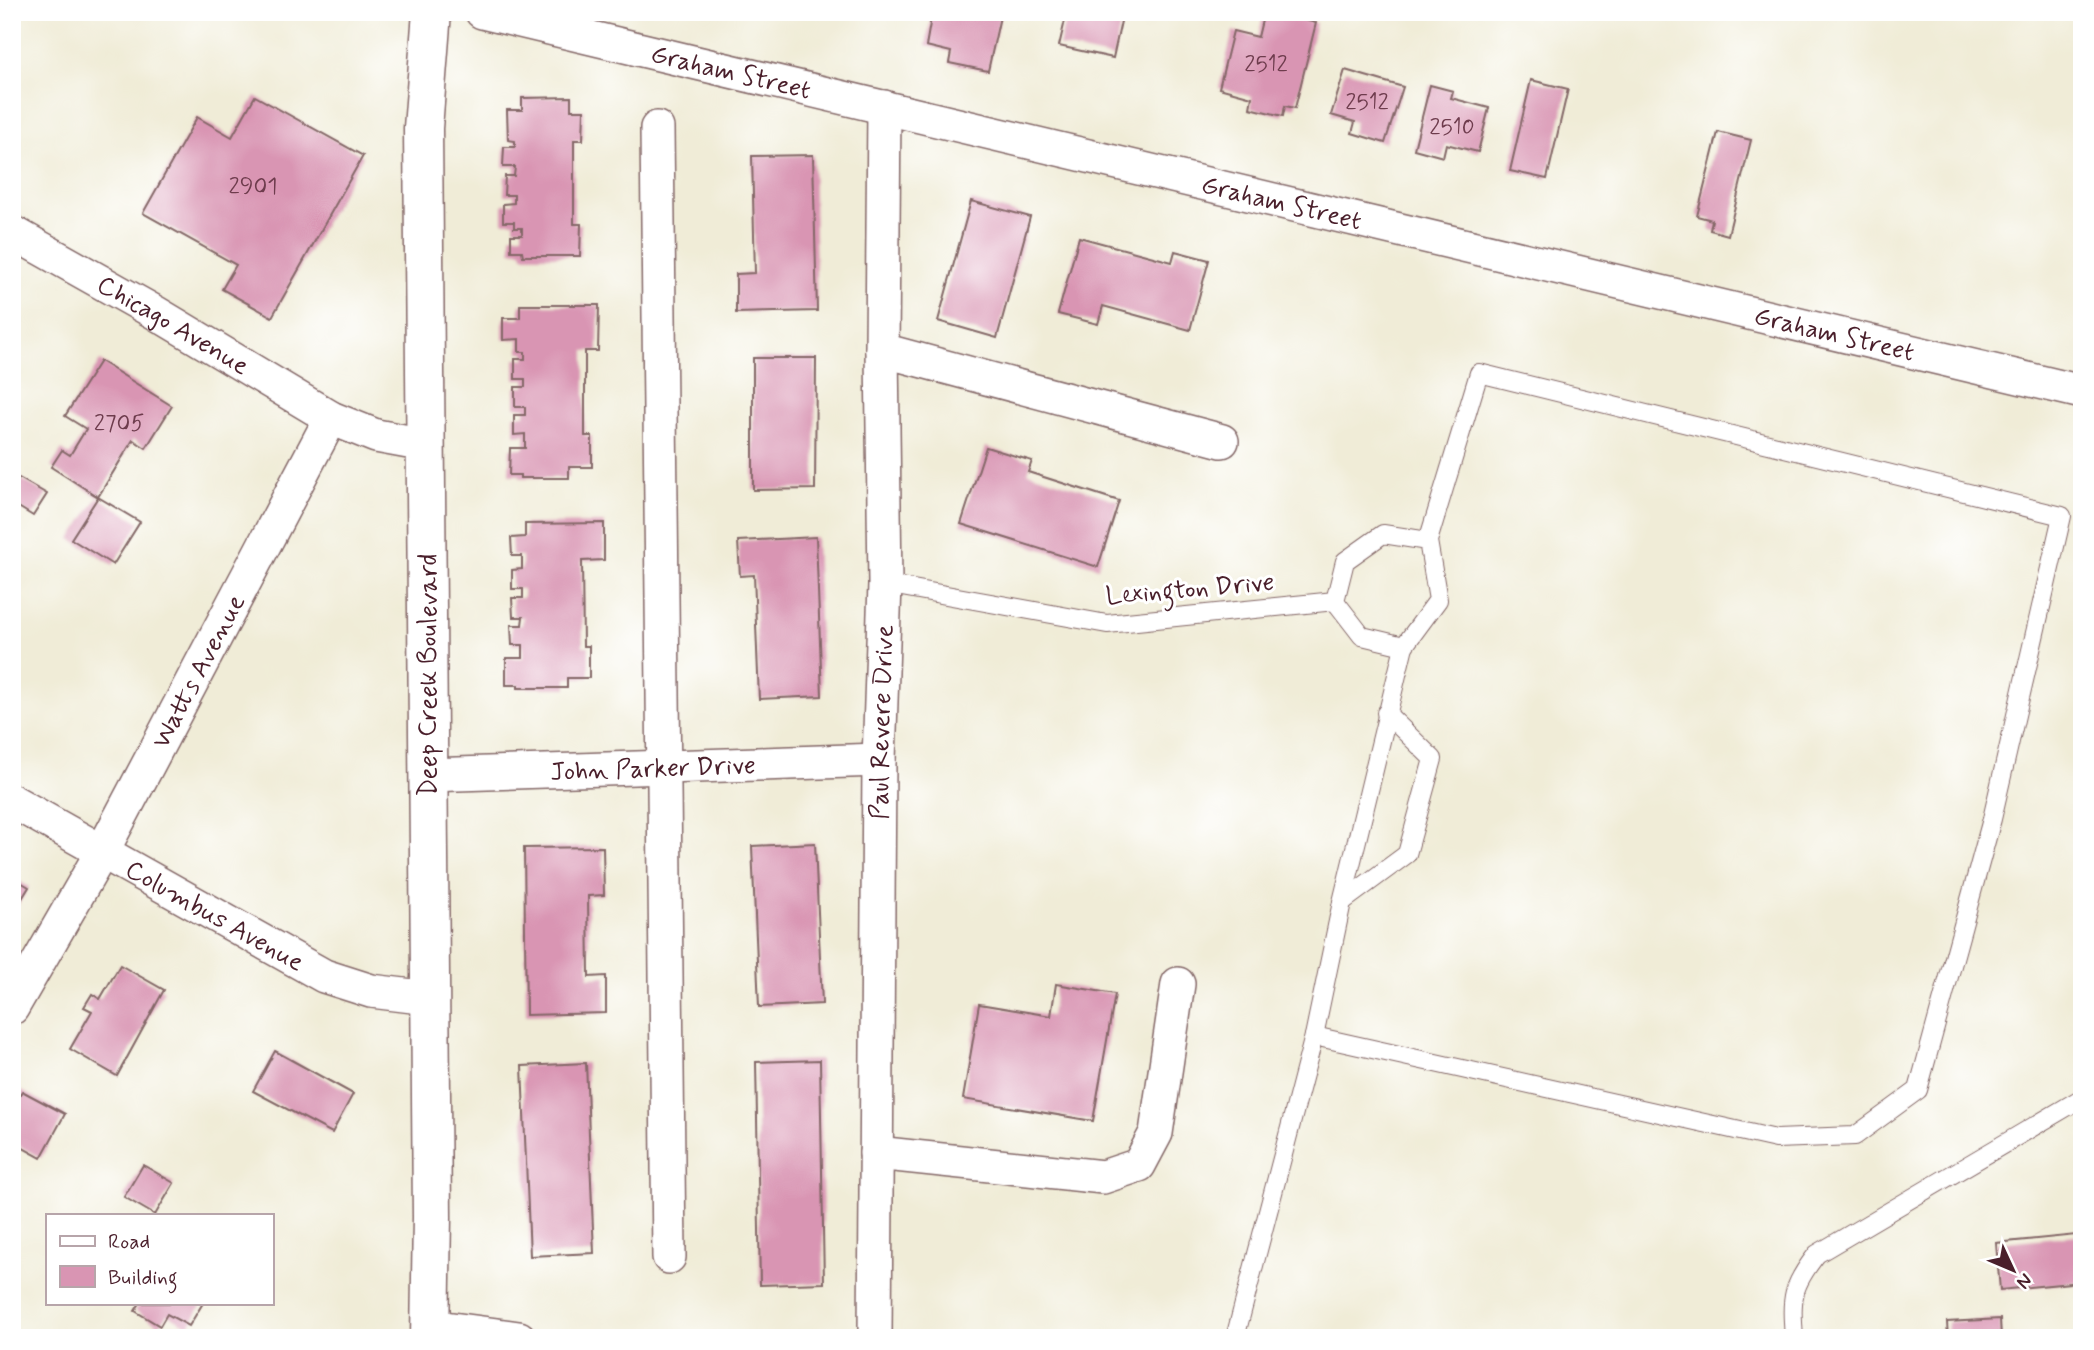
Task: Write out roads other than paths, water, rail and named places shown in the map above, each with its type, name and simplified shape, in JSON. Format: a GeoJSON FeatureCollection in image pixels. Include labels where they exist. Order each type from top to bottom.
{"type":"FeatureCollection","features":[{"type":"Feature","properties":{"kind":"street","name":"Deep Creek Boulevard"},"geometry":{"type":"LineString","coordinates":[[430,1332],[423,128],[432,12]]}},
{"type":"Feature","properties":{"kind":"street","name":"Graham Street"},"geometry":{"type":"LineString","coordinates":[[482,12],[2082,392]]}},
{"type":"Feature","properties":{"kind":"street","name":"Paul Revere Drive"},"geometry":{"type":"LineString","coordinates":[[875,1338],[879,760],[885,584],[882,350],[884,107]]}},
{"type":"Feature","properties":{"kind":"street"},"geometry":{"type":"LineString","coordinates":[[657,128],[669,1257]]}},
{"type":"Feature","properties":{"kind":"street","name":"Chicago Avenue"},"geometry":{"type":"LineString","coordinates":[[12,232],[156,313],[331,418]]}},
{"type":"Feature","properties":{"kind":"street"},"geometry":{"type":"LineString","coordinates":[[882,350],[1222,441]]}},
{"type":"Feature","properties":{"kind":"street"},"geometry":{"type":"LineString","coordinates":[[331,418],[376,436],[425,445]]}},
{"type":"Feature","properties":{"kind":"street","name":"Watts Avenue"},"geometry":{"type":"LineString","coordinates":[[12,1008],[102,852],[331,418]]}},
{"type":"Feature","properties":{"kind":"street","name":"John Parker Drive"},"geometry":{"type":"LineString","coordinates":[[427,775],[879,760]]}},
{"type":"Feature","properties":{"kind":"street","name":"Columbus Avenue"},"geometry":{"type":"LineString","coordinates":[[12,802],[324,976],[371,991],[429,998]]}},
{"type":"Feature","properties":{"kind":"street"},"geometry":{"type":"LineString","coordinates":[[876,1153],[1103,1177],[1139,1165],[1156,1133],[1178,984]]}},
{"type":"Feature","properties":{"kind":"street"},"geometry":{"type":"LineString","coordinates":[[430,1332],[519,1338]]}},
{"type":"Feature","properties":{"kind":"lane"},"geometry":{"type":"LineString","coordinates":[[1235,1338],[1314,1036],[1342,902],[1404,646],[1438,600],[1428,541],[1479,373],[2062,516],[1992,819],[1918,1090],[1855,1136],[1776,1139],[1314,1036]]}},
{"type":"Feature","properties":{"kind":"lane"},"geometry":{"type":"LineString","coordinates":[[1404,646],[1362,636],[1335,601],[1345,561],[1383,534],[1428,541]]}},
{"type":"Feature","properties":{"kind":"lane","name":"Lexington Drive"},"geometry":{"type":"LineString","coordinates":[[885,584],[1107,624],[1335,601]]}},
{"type":"Feature","properties":{"kind":"lane"},"geometry":{"type":"LineString","coordinates":[[1342,902],[1407,854],[1433,759],[1386,713]]}},
{"type":"Feature","properties":{"kind":"lane"},"geometry":{"type":"LineString","coordinates":[[1794,1338],[1791,1300],[1800,1275],[1817,1254],[2082,1098]]}}]}
